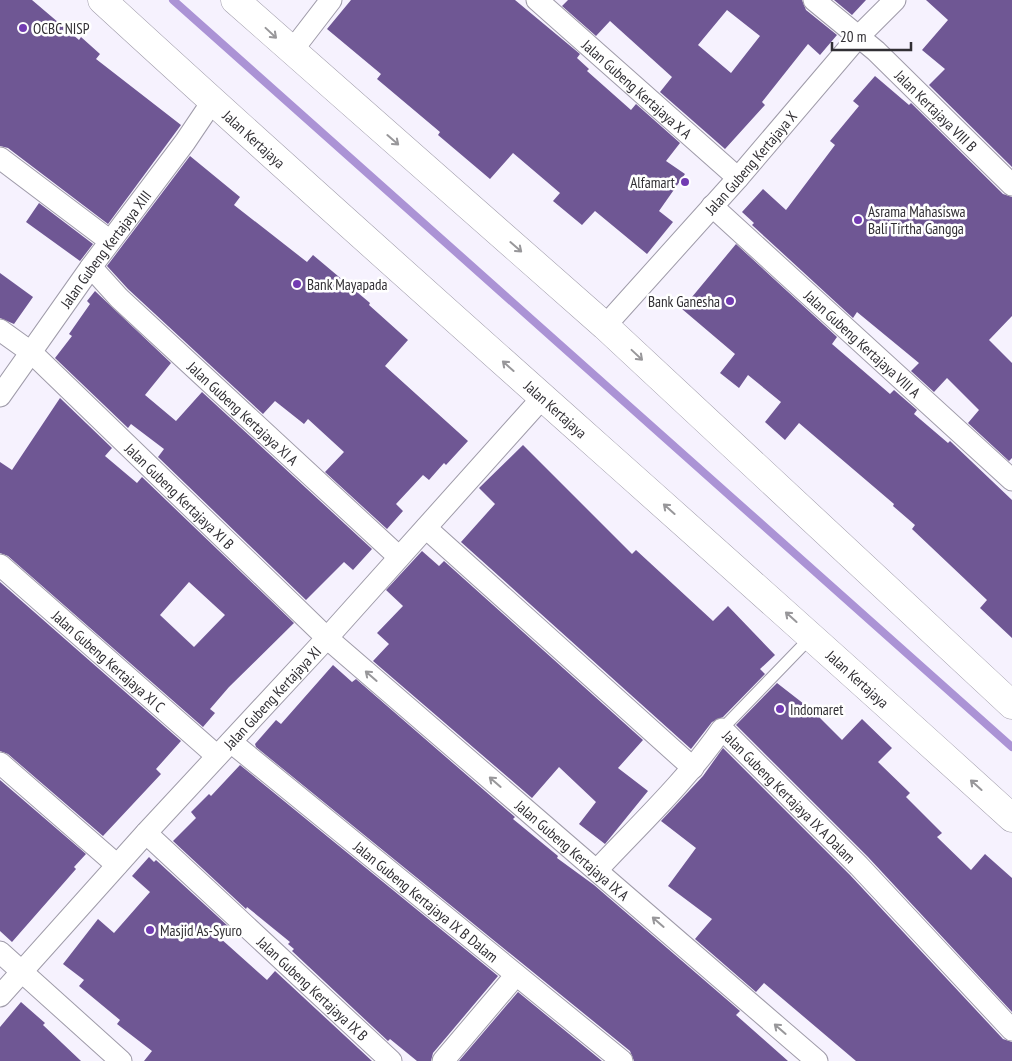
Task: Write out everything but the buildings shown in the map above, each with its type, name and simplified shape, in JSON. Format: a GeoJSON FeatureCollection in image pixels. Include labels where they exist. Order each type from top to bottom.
{"type":"FeatureCollection","features":[{"type":"Feature","properties":{"kind":"main road","name":"Jalan Kertajaya"},"geometry":{"type":"LineString","coordinates":[[102,0],[212,102],[812,636],[1012,818]]}},
{"type":"Feature","properties":{"kind":"main road"},"geometry":{"type":"LineString","coordinates":[[235,0],[291,52],[605,326],[1012,705]]}},
{"type":"Feature","properties":{"kind":"street"},"geometry":{"type":"LineString","coordinates":[[291,52],[331,0]]}},
{"type":"Feature","properties":{"kind":"street","name":"Jalan Gubeng Kertajaya X A"},"geometry":{"type":"LineString","coordinates":[[538,0],[738,178]]}},
{"type":"Feature","properties":{"kind":"street","name":"Jalan Kertajaya VIII B"},"geometry":{"type":"LineString","coordinates":[[814,0],[860,36],[1012,185]]}},
{"type":"Feature","properties":{"kind":"street","name":"Jalan Gubeng Kertajaya X"},"geometry":{"type":"LineString","coordinates":[[605,326],[738,178],[860,36],[895,0]]}},
{"type":"Feature","properties":{"kind":"street","name":"Jalan Gubeng Kertajaya XIII"},"geometry":{"type":"LineString","coordinates":[[0,396],[110,241],[186,142],[212,102]]}},
{"type":"Feature","properties":{"kind":"street"},"geometry":{"type":"LineString","coordinates":[[0,158],[110,241]]}},
{"type":"Feature","properties":{"kind":"street","name":"Jalan Gubeng Kertajaya VIII A"},"geometry":{"type":"LineString","coordinates":[[712,206],[1012,480]]}},
{"type":"Feature","properties":{"kind":"street","name":"Jalan Gubeng Kertajaya XI A"},"geometry":{"type":"LineString","coordinates":[[91,267],[119,298],[399,557]]}},
{"type":"Feature","properties":{"kind":"street","name":"Jalan Gubeng Kertajaya XI B"},"geometry":{"type":"LineString","coordinates":[[0,330],[32,353],[327,638]]}},
{"type":"Feature","properties":{"kind":"street","name":"Jalan Gubeng Kertajaya XI"},"geometry":{"type":"LineString","coordinates":[[0,996],[21,970],[117,864],[327,638],[543,397]]}},
{"type":"Feature","properties":{"kind":"street"},"geometry":{"type":"LineString","coordinates":[[426,528],[693,768]]}},
{"type":"Feature","properties":{"kind":"street","name":"Jalan Gubeng Kertajaya XI C"},"geometry":{"type":"LineString","coordinates":[[0,565],[224,749]]}},
{"type":"Feature","properties":{"kind":"street","name":"Jalan Gubeng Kertajaya IX A"},"geometry":{"type":"LineString","coordinates":[[327,638],[817,1061]]}},
{"type":"Feature","properties":{"kind":"street","name":"Jalan Gubeng Kertajaya IX A Dalam"},"geometry":{"type":"LineString","coordinates":[[597,870],[693,768],[722,729],[859,866],[1012,1030]]}},
{"type":"Feature","properties":{"kind":"street","name":"Jalan Gubeng Kertajaya IX B Dalam"},"geometry":{"type":"LineString","coordinates":[[224,749],[516,975],[622,1061]]}},
{"type":"Feature","properties":{"kind":"street"},"geometry":{"type":"LineString","coordinates":[[0,763],[117,864]]}},
{"type":"Feature","properties":{"kind":"street","name":"Jalan Gubeng Kertajaya IX B"},"geometry":{"type":"LineString","coordinates":[[146,833],[391,1061]]}},
{"type":"Feature","properties":{"kind":"street"},"geometry":{"type":"LineString","coordinates":[[0,952],[121,1061]]}},
{"type":"Feature","properties":{"kind":"street"},"geometry":{"type":"LineString","coordinates":[[442,1061],[516,975]]}},
{"type":"Feature","properties":{"kind":"lane"},"geometry":{"type":"LineString","coordinates":[[722,729],[812,636]]}},
{"type":"Feature","properties":{"kind":"waterway"},"geometry":{"type":"LineString","coordinates":[[173,0],[1012,747]]}},
{"type":"Feature","properties":{"kind":"place","name":"OCBC NISP"},"geometry":{"type":"Point","coordinates":[23,28]}},
{"type":"Feature","properties":{"kind":"place","name":"Alfamart"},"geometry":{"type":"Point","coordinates":[685,182]}},
{"type":"Feature","properties":{"kind":"place","name":"Asrama Mahasiswa Bali Tirtha Gangga"},"geometry":{"type":"Point","coordinates":[858,220]}},
{"type":"Feature","properties":{"kind":"place","name":"Bank Mayapada"},"geometry":{"type":"Point","coordinates":[297,284]}},
{"type":"Feature","properties":{"kind":"place","name":"Bank Ganesha"},"geometry":{"type":"Point","coordinates":[730,301]}},
{"type":"Feature","properties":{"kind":"place","name":"Indomaret"},"geometry":{"type":"Point","coordinates":[780,709]}},
{"type":"Feature","properties":{"kind":"place","name":"Masjid As-Syuro"},"geometry":{"type":"Point","coordinates":[150,930]}}]}
